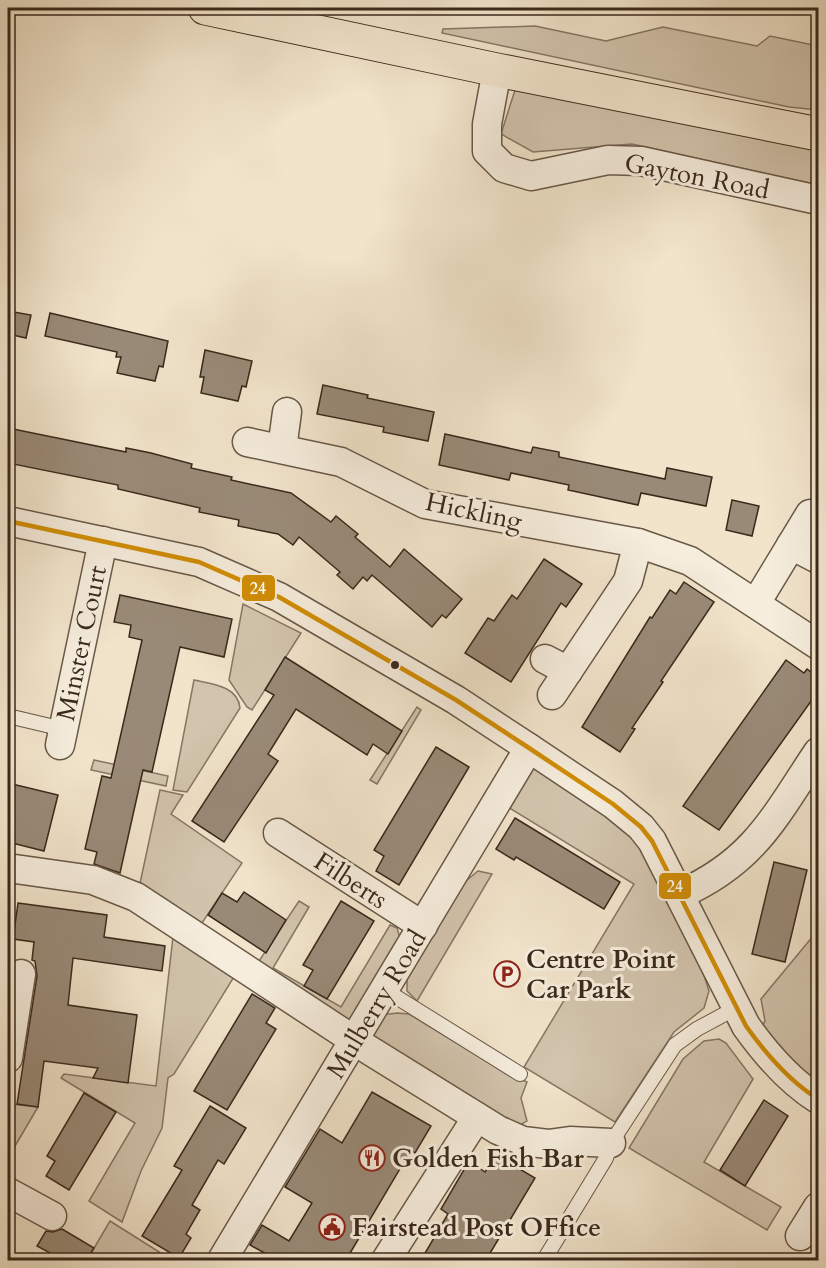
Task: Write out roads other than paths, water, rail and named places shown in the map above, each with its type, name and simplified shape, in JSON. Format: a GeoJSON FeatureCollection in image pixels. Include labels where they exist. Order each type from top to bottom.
{"type":"FeatureCollection","features":[{"type":"Feature","properties":{"kind":"main road"},"geometry":{"type":"LineString","coordinates":[[205,8],[497,70],[819,134]]}},
{"type":"Feature","properties":{"kind":"street","name":"Gayton Road"},"geometry":{"type":"LineString","coordinates":[[497,70],[487,124],[487,151],[504,168],[531,176],[608,160],[641,161],[819,200]]}},
{"type":"Feature","properties":{"kind":"street"},"geometry":{"type":"LineString","coordinates":[[282,450],[287,412]]}},
{"type":"Feature","properties":{"kind":"street","name":"Hickling"},"geometry":{"type":"LineString","coordinates":[[247,441],[341,462],[424,504],[638,543],[690,561],[819,645]]}},
{"type":"Feature","properties":{"kind":"street"},"geometry":{"type":"LineString","coordinates":[[756,603],[810,514]]}},
{"type":"Feature","properties":{"kind":"street"},"geometry":{"type":"LineString","coordinates":[[8,521],[199,562],[279,597],[456,700],[613,804],[641,827],[652,841],[681,894],[736,1008],[765,1052],[790,1078],[819,1099]]}},
{"type":"Feature","properties":{"kind":"street","name":"Minster Court"},"geometry":{"type":"LineString","coordinates":[[61,737],[103,541]]}},
{"type":"Feature","properties":{"kind":"street"},"geometry":{"type":"LineString","coordinates":[[552,695],[557,665],[628,580],[638,543]]}},
{"type":"Feature","properties":{"kind":"street"},"geometry":{"type":"LineString","coordinates":[[791,545],[819,560]]}},
{"type":"Feature","properties":{"kind":"street","name":"Mulberry Road"},"geometry":{"type":"LineString","coordinates":[[222,1260],[386,990],[529,748]]}},
{"type":"Feature","properties":{"kind":"street"},"geometry":{"type":"LineString","coordinates":[[681,894],[715,878],[752,847],[819,752]]}},
{"type":"Feature","properties":{"kind":"street","name":"Filberts"},"geometry":{"type":"LineString","coordinates":[[278,833],[423,926]]}},
{"type":"Feature","properties":{"kind":"street"},"geometry":{"type":"LineString","coordinates":[[8,868],[93,880],[136,897],[477,1117],[523,1141],[548,1144],[570,1141],[611,1143]]}},
{"type":"Feature","properties":{"kind":"street"},"geometry":{"type":"LineString","coordinates":[[8,1058],[21,974]]}},
{"type":"Feature","properties":{"kind":"street"},"geometry":{"type":"LineString","coordinates":[[386,1260],[477,1117]]}},
{"type":"Feature","properties":{"kind":"street"},"geometry":{"type":"LineString","coordinates":[[10,1198],[52,1216]]}},
{"type":"Feature","properties":{"kind":"street"},"geometry":{"type":"LineString","coordinates":[[800,1236],[819,1207]]}},
{"type":"Feature","properties":{"kind":"lane"},"geometry":{"type":"LineString","coordinates":[[8,716],[61,737]]}},
{"type":"Feature","properties":{"kind":"lane"},"geometry":{"type":"LineString","coordinates":[[386,990],[520,1074]]}},
{"type":"Feature","properties":{"kind":"lane"},"geometry":{"type":"LineString","coordinates":[[544,1260],[606,1158],[611,1143],[675,1045],[697,1029],[736,1008]]}},
{"type":"Feature","properties":{"kind":"place","name":"Centre Point Car Park"},"geometry":{"type":"Point","coordinates":[507,974]}},
{"type":"Feature","properties":{"kind":"place","name":"Golden Fish Bar"},"geometry":{"type":"Point","coordinates":[372,1158]}},
{"type":"Feature","properties":{"kind":"place","name":"Fairstead Post OFfice"},"geometry":{"type":"Point","coordinates":[332,1227]}}]}
